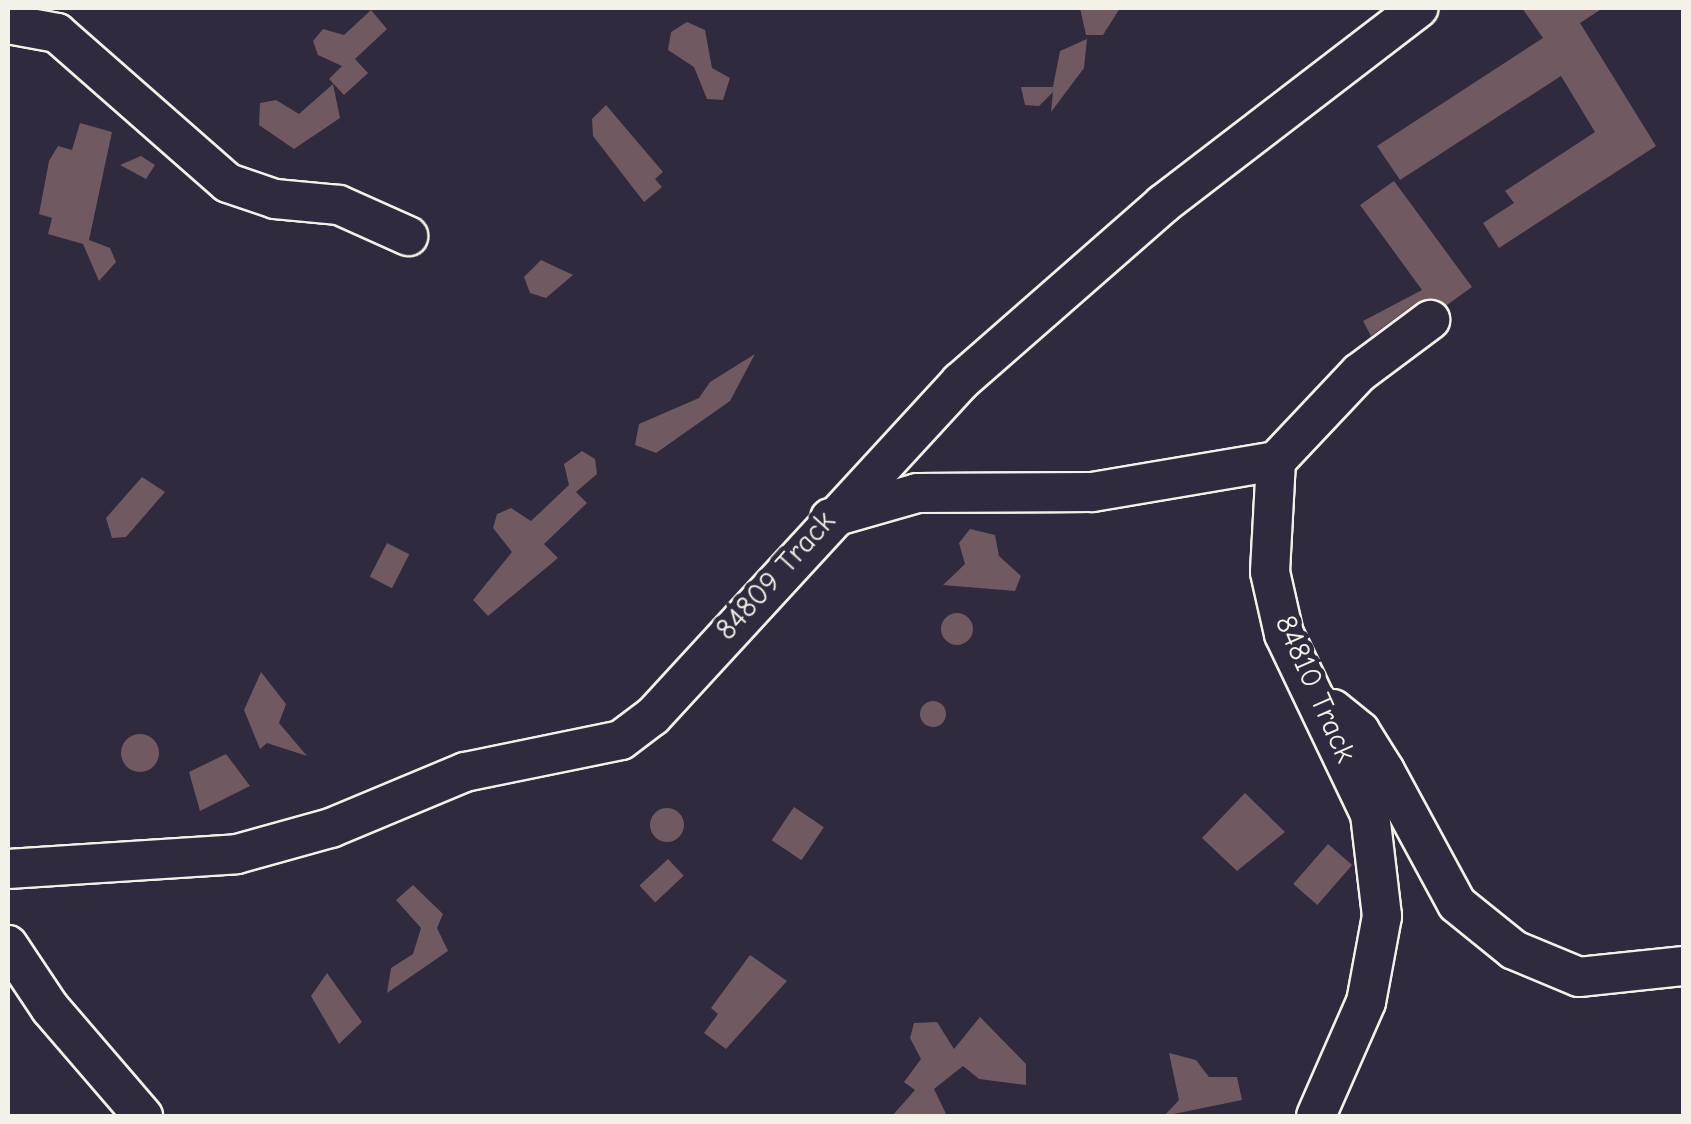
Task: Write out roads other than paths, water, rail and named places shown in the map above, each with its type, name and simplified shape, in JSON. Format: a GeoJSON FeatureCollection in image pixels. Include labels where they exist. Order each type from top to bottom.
{"type":"FeatureCollection","features":[{"type":"Feature","properties":{"kind":"street","name":"84809 Track"},"geometry":{"type":"LineString","coordinates":[[8,869],[237,854],[331,828],[466,772],[621,740],[653,716],[826,519],[1036,314],[1163,204],[1418,8]]}},
{"type":"Feature","properties":{"kind":"street"},"geometry":{"type":"LineString","coordinates":[[8,24],[57,32],[228,182],[274,199],[338,206],[408,236]]}},
{"type":"Feature","properties":{"kind":"street"},"geometry":{"type":"LineString","coordinates":[[826,519],[917,494],[1092,492],[1276,461],[1360,373],[1430,320]]}},
{"type":"Feature","properties":{"kind":"street","name":"84810 Track"},"geometry":{"type":"LineString","coordinates":[[1276,461],[1270,572],[1284,634],[1319,698],[1370,814],[1382,916],[1366,1002],[1316,1116]]}},
{"type":"Feature","properties":{"kind":"street"},"geometry":{"type":"LineString","coordinates":[[1319,698],[1360,731],[1457,904],[1514,950],[1579,977],[1684,966]]}},
{"type":"Feature","properties":{"kind":"street"},"geometry":{"type":"LineString","coordinates":[[8,945],[50,1008],[143,1116]]}}]}
